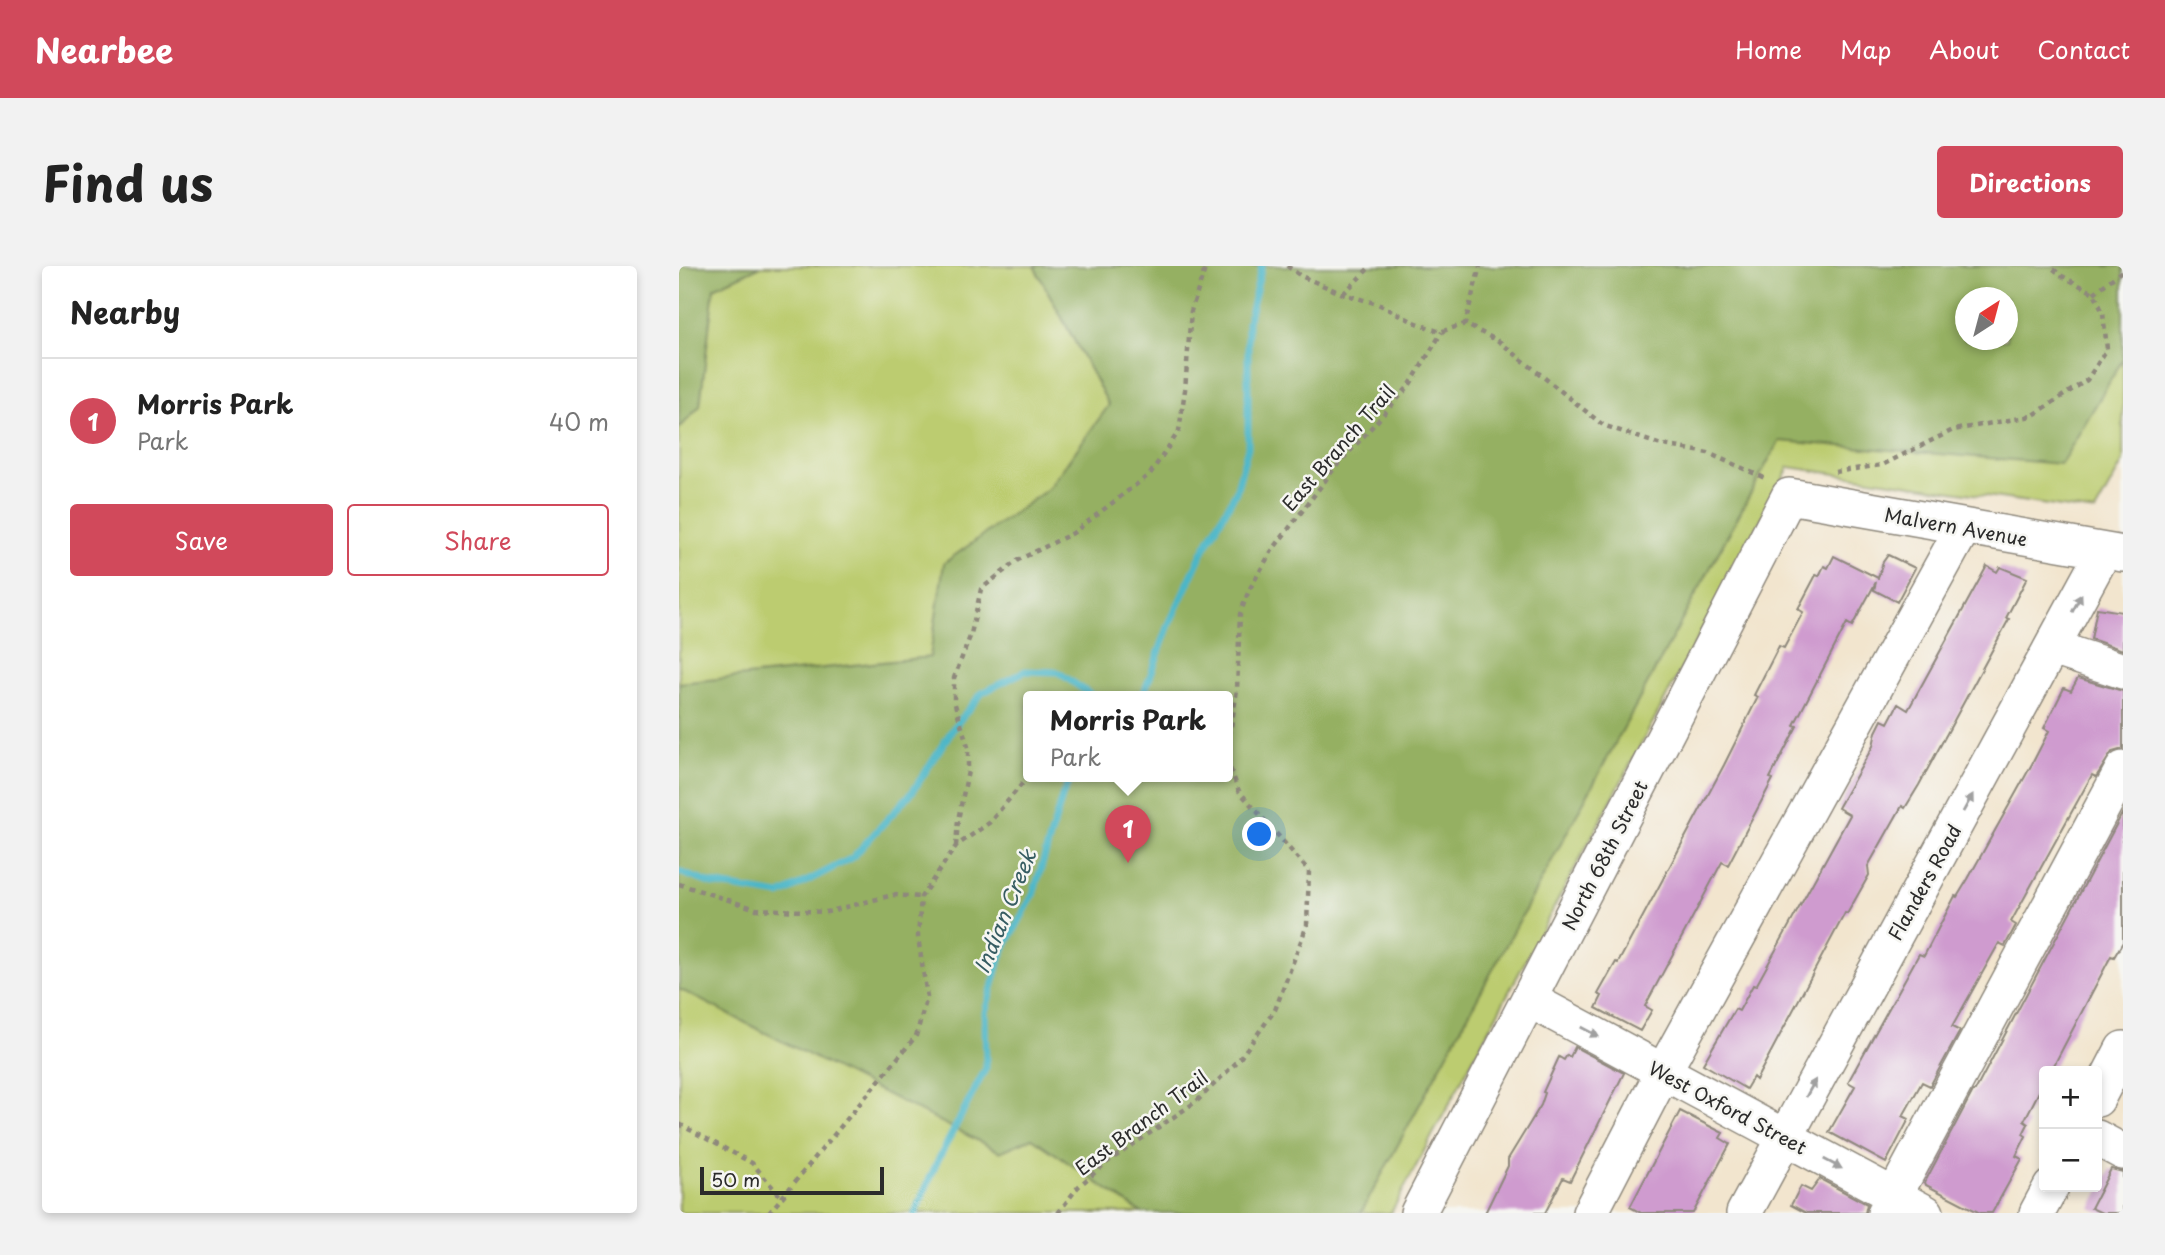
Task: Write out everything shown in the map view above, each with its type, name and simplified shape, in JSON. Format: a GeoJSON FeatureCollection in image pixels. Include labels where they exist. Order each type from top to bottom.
{"type":"FeatureCollection","features":[{"type":"Feature","properties":{"kind":"street","name":"Malvern Avenue"},"geometry":{"type":"LineString","coordinates":[[1782,490],[1963,528],[2113,553]]}},
{"type":"Feature","properties":{"kind":"street","name":"North 68th Street"},"geometry":{"type":"LineString","coordinates":[[1418,1213],[1530,1000],[1782,490]]}},
{"type":"Feature","properties":{"kind":"street"},"geometry":{"type":"LineString","coordinates":[[1590,1213],[1663,1072],[1963,528]]}},
{"type":"Feature","properties":{"kind":"street","name":"Flanders Road"},"geometry":{"type":"LineString","coordinates":[[1744,1213],[2053,648],[2113,553]]}},
{"type":"Feature","properties":{"kind":"street"},"geometry":{"type":"LineString","coordinates":[[2053,648],[2123,671]]}},
{"type":"Feature","properties":{"kind":"street"},"geometry":{"type":"LineString","coordinates":[[1890,1205],[2123,769]]}},
{"type":"Feature","properties":{"kind":"street","name":"West Oxford Street"},"geometry":{"type":"LineString","coordinates":[[1530,1000],[1784,1138],[1890,1205],[1926,1213]]}},
{"type":"Feature","properties":{"kind":"street"},"geometry":{"type":"LineString","coordinates":[[2102,1089],[2123,1049]]}},
{"type":"Feature","properties":{"kind":"street"},"geometry":{"type":"LineString","coordinates":[[2102,1141],[2123,1152]]}},
{"type":"Feature","properties":{"kind":"street"},"geometry":{"type":"LineString","coordinates":[[2037,1213],[2048,1192]]}},
{"type":"Feature","properties":{"kind":"path"},"geometry":{"type":"LineString","coordinates":[[956,846],[968,759],[966,738],[954,701],[954,678],[971,635],[981,589],[1018,560],[1073,533],[1150,474],[1179,431],[1191,311],[1206,266]]}},
{"type":"Feature","properties":{"kind":"path"},"geometry":{"type":"LineString","coordinates":[[1287,266],[1301,276],[1343,294],[1378,304],[1440,332],[1465,324],[1500,342],[1542,379],[1603,425],[1658,444],[1709,453],[1782,490]]}},
{"type":"Feature","properties":{"kind":"path"},"geometry":{"type":"LineString","coordinates":[[1343,294],[1371,266]]}},
{"type":"Feature","properties":{"kind":"path"},"geometry":{"type":"LineString","coordinates":[[1465,324],[1480,266]]}},
{"type":"Feature","properties":{"kind":"path"},"geometry":{"type":"LineString","coordinates":[[1833,472],[1882,465],[1953,430],[2032,416],[2087,380],[2107,349],[2102,313],[2094,293],[2062,276],[2050,266]]}},
{"type":"Feature","properties":{"kind":"path"},"geometry":{"type":"LineString","coordinates":[[2094,293],[2123,270]]}},
{"type":"Feature","properties":{"kind":"path","name":"East Branch Trail"},"geometry":{"type":"LineString","coordinates":[[1233,715],[1237,690],[1240,614],[1249,590],[1271,552],[1334,469],[1409,386],[1440,332]]}},
{"type":"Feature","properties":{"kind":"path","name":"East Branch Trail"},"geometry":{"type":"LineString","coordinates":[[1058,1213],[1078,1187],[1106,1163],[1197,1101],[1238,1061],[1275,1010],[1307,925],[1309,872],[1239,791],[1233,776]]}},
{"type":"Feature","properties":{"kind":"path"},"geometry":{"type":"LineString","coordinates":[[769,1213],[916,1036],[927,997],[918,937],[921,897],[956,846],[989,822],[1024,782]]}},
{"type":"Feature","properties":{"kind":"path"},"geometry":{"type":"LineString","coordinates":[[679,884],[756,909],[827,912],[893,895],[921,897]]}},
{"type":"Feature","properties":{"kind":"path"},"geometry":{"type":"LineString","coordinates":[[679,1124],[752,1163],[781,1197]]}},
{"type":"Feature","properties":{"kind":"green space"},"geometry":{"type":"Polygon","coordinates":[[[679,266],[2123,266],[2123,462],[2095,512],[1789,467],[1391,1213],[679,1213],[679,266]]]}},
{"type":"Feature","properties":{"kind":"green space"},"geometry":{"type":"Polygon","coordinates":[[[679,266],[761,266],[714,288],[700,406],[679,429],[679,266]]]}},
{"type":"Feature","properties":{"kind":"green space"},"geometry":{"type":"Polygon","coordinates":[[[1034,266],[2123,266],[2123,359],[2061,464],[1779,441],[1361,1213],[1142,1213],[1032,1138],[1000,1152],[679,989],[679,683],[930,657],[944,563],[1048,489],[1109,405],[1034,266]]]}},
{"type":"Feature","properties":{"kind":"building"},"geometry":{"type":"Polygon","coordinates":[[[1888,555],[1915,568],[1897,602],[1874,590],[1876,582],[1852,626],[1847,623],[1794,725],[1797,726],[1770,778],[1773,779],[1728,865],[1722,862],[1645,1006],[1652,1010],[1640,1031],[1596,1008],[1602,996],[1598,994],[1616,962],[1618,963],[1724,765],[1758,697],[1754,695],[1779,646],[1784,648],[1803,612],[1798,609],[1816,575],[1819,576],[1824,566],[1828,568],[1834,556],[1878,578],[1888,555]]]}},
{"type":"Feature","properties":{"kind":"building"},"geometry":{"type":"Polygon","coordinates":[[[1987,566],[1997,572],[2000,567],[2027,578],[2006,618],[2009,619],[1919,785],[1905,808],[1902,806],[1868,866],[1869,875],[1847,914],[1845,913],[1756,1080],[1753,1077],[1746,1089],[1703,1064],[1735,1009],[1739,1011],[1753,985],[1756,986],[1850,815],[1838,808],[1873,746],[1882,720],[1888,723],[1898,704],[1908,710],[1987,566]]]}},
{"type":"Feature","properties":{"kind":"building"},"geometry":{"type":"Polygon","coordinates":[[[2097,608],[2123,612],[2123,650],[2091,639],[2097,608]]]}},
{"type":"Feature","properties":{"kind":"building"},"geometry":{"type":"Polygon","coordinates":[[[2078,678],[2123,691],[2123,749],[2112,752],[2096,777],[2092,775],[2011,922],[2016,925],[2005,946],[1999,943],[1952,1027],[1960,1031],[1930,1086],[1922,1082],[1903,1116],[1909,1119],[1886,1163],[1829,1132],[1855,1086],[1848,1082],[1919,954],[1924,956],[1955,896],[1957,897],[1968,879],[2032,764],[2049,731],[2044,728],[2064,688],[2071,691],[2078,678]]]}},
{"type":"Feature","properties":{"kind":"building"},"geometry":{"type":"Polygon","coordinates":[[[2123,812],[2123,942],[2114,957],[2111,956],[2054,1066],[2039,1066],[2039,1092],[2024,1121],[2028,1124],[2023,1134],[2026,1136],[2016,1156],[2022,1159],[1992,1213],[1980,1213],[1926,1185],[1925,1182],[2123,812]]]}},
{"type":"Feature","properties":{"kind":"building"},"geometry":{"type":"Polygon","coordinates":[[[1575,1047],[1624,1073],[1570,1181],[1563,1178],[1545,1213],[1485,1213],[1508,1166],[1508,1159],[1541,1105],[1545,1093],[1543,1092],[1559,1057],[1564,1060],[1567,1055],[1570,1057],[1575,1047]]]}},
{"type":"Feature","properties":{"kind":"building"},"geometry":{"type":"Polygon","coordinates":[[[1680,1111],[1723,1133],[1720,1138],[1730,1144],[1693,1213],[1641,1213],[1630,1207],[1680,1111]]]}},
{"type":"Feature","properties":{"kind":"building"},"geometry":{"type":"Polygon","coordinates":[[[2111,1169],[2123,1172],[2123,1213],[2102,1213],[2091,1208],[2099,1192],[2102,1192],[2111,1169]]]}},
{"type":"Feature","properties":{"kind":"building"},"geometry":{"type":"Polygon","coordinates":[[[1820,1179],[1867,1204],[1865,1213],[1806,1213],[1791,1205],[1801,1186],[1811,1191],[1820,1179]]]}},
{"type":"Feature","properties":{"kind":"waterway"},"geometry":{"type":"LineString","coordinates":[[1145,691],[1170,622],[1202,553],[1236,492],[1248,447],[1248,322],[1262,266]]}},
{"type":"Feature","properties":{"kind":"waterway"},"geometry":{"type":"LineString","coordinates":[[679,872],[712,884],[780,895],[852,858],[913,791],[954,727],[982,693],[1025,671],[1058,672],[1085,691]]}},
{"type":"Feature","properties":{"kind":"waterway","name":"Indian Creek"},"geometry":{"type":"LineString","coordinates":[[915,1213],[937,1162],[986,1068],[985,1012],[1002,953],[1033,895],[1069,782]]}},
{"type":"Feature","properties":{"kind":"place","name":"Morris Park"},"geometry":{"type":"Point","coordinates":[1128,863]}}]}
